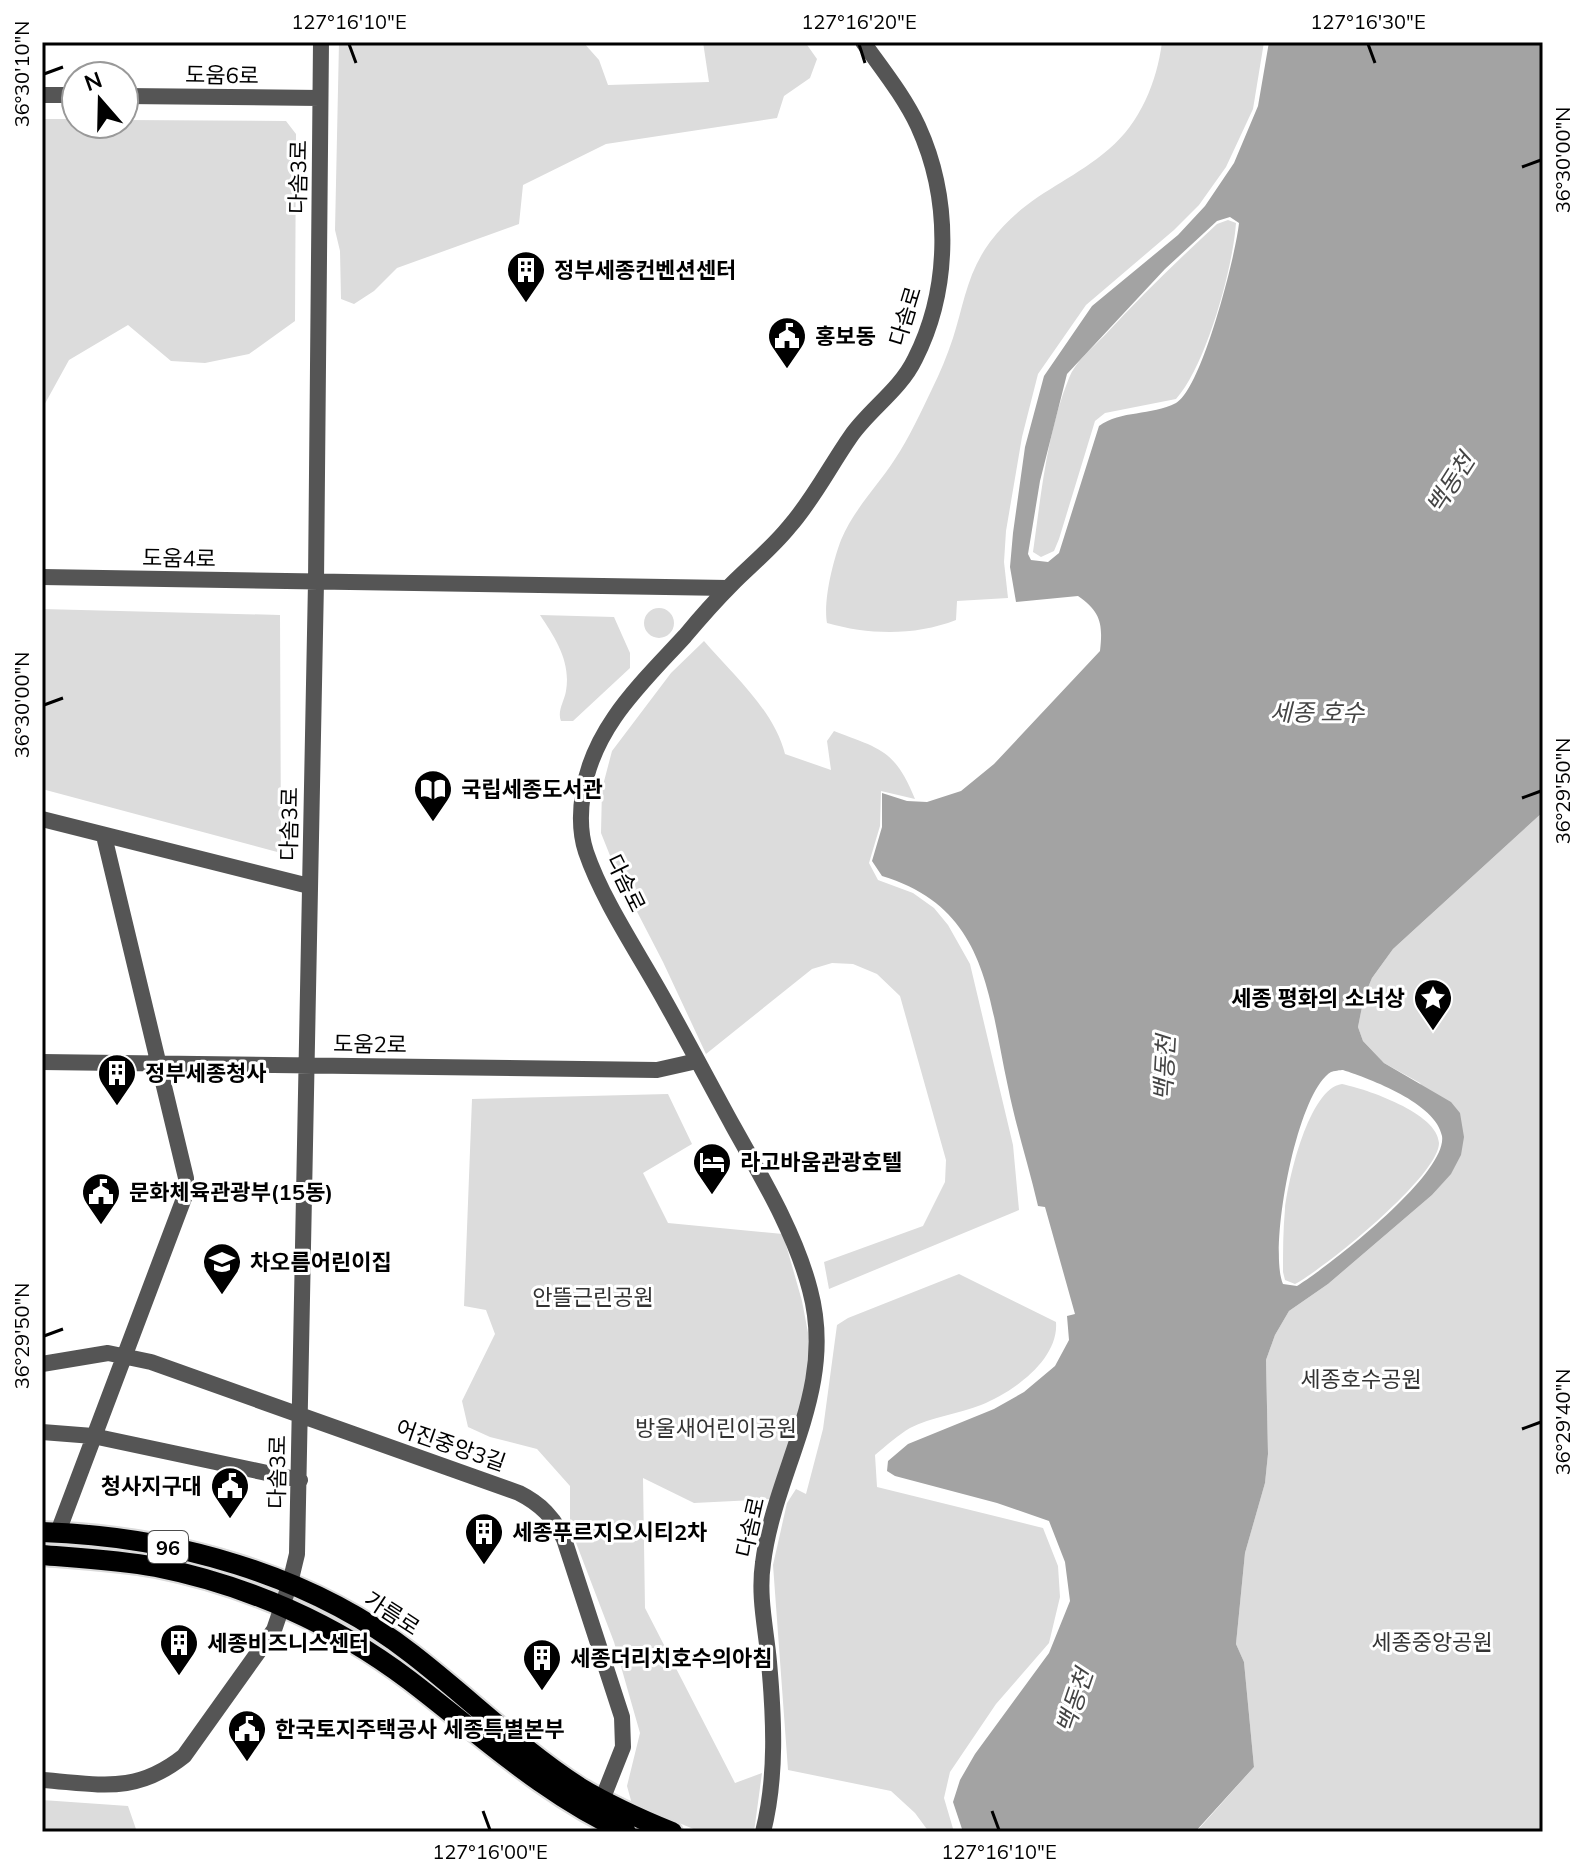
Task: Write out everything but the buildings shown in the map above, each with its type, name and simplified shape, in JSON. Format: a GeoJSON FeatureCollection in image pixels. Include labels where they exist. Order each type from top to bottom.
{"type":"FeatureCollection","features":[{"type":"Feature","properties":{"kind":"main road","name":"가름로"},"geometry":{"type":"LineString","coordinates":[[50,1532],[159,1545],[290,1583],[343,1610],[412,1654],[533,1754],[602,1800],[672,1832]]}},
{"type":"Feature","properties":{"kind":"main road","name":"가름로"},"geometry":{"type":"LineString","coordinates":[[42,1556],[157,1567],[282,1605],[368,1652],[407,1678],[523,1771],[565,1800],[626,1832]]}},
{"type":"Feature","properties":{"kind":"street","name":"다솜3로"},"geometry":{"type":"LineString","coordinates":[[42,1780],[117,1785],[151,1778],[184,1756],[274,1630],[297,1554],[316,582],[321,42]]}},
{"type":"Feature","properties":{"kind":"street","name":"다솜로"},"geometry":{"type":"LineString","coordinates":[[763,1832],[769,1811],[773,1723],[761,1604],[763,1563],[772,1521],[803,1431],[816,1375],[817,1339],[811,1294],[796,1247],[759,1171],[591,863],[585,850],[580,813],[584,784],[605,728],[728,588],[790,526],[853,432],[890,394],[914,363],[928,327],[943,264],[942,216],[934,174],[919,128],[902,97],[863,42]]}},
{"type":"Feature","properties":{"kind":"street","name":"도움6로"},"geometry":{"type":"LineString","coordinates":[[140,96],[320,98]]}},
{"type":"Feature","properties":{"kind":"street","name":"도움4로"},"geometry":{"type":"LineString","coordinates":[[42,577],[728,588]]}},
{"type":"Feature","properties":{"kind":"street"},"geometry":{"type":"LineString","coordinates":[[42,819],[309,886]]}},
{"type":"Feature","properties":{"kind":"street"},"geometry":{"type":"LineString","coordinates":[[50,1532],[93,1436],[186,1193],[186,1178],[104,836]]}},
{"type":"Feature","properties":{"kind":"street","name":"도움2로"},"geometry":{"type":"LineString","coordinates":[[42,1062],[657,1070],[697,1061]]}},
{"type":"Feature","properties":{"kind":"street","name":"어진중앙3길"},"geometry":{"type":"LineString","coordinates":[[42,1364],[95,1354],[151,1362],[534,1500],[557,1524],[570,1554],[622,1717],[623,1747],[602,1800]]}},
{"type":"Feature","properties":{"kind":"street"},"geometry":{"type":"LineString","coordinates":[[42,1432],[93,1436],[300,1480]]}},
{"type":"Feature","properties":{"kind":"green space"},"geometry":{"type":"Polygon","coordinates":[[[339,42],[583,42],[599,60],[608,85],[709,82],[703,42],[805,42],[817,59],[810,78],[784,96],[777,118],[606,144],[523,185],[519,224],[397,268],[374,291],[354,304],[341,299],[340,251],[335,230],[339,42]]]}},
{"type":"Feature","properties":{"kind":"green space"},"geometry":{"type":"Polygon","coordinates":[[[1162,42],[1264,42],[1253,109],[1226,167],[1199,205],[1086,305],[1038,374],[1022,437],[1006,531],[1004,562],[1008,598],[957,601],[956,620],[924,629],[875,632],[827,623],[828,593],[841,540],[859,508],[900,451],[919,416],[946,358],[971,277],[982,254],[1018,212],[1120,139],[1145,101],[1156,72],[1162,42]]]}},
{"type":"Feature","properties":{"kind":"green space"},"geometry":{"type":"Polygon","coordinates":[[[42,119],[60,119],[60,140],[140,140],[140,120],[286,121],[296,134],[295,321],[249,354],[205,363],[171,361],[128,325],[69,360],[42,409],[42,119]]]}},
{"type":"Feature","properties":{"kind":"green space"},"geometry":{"type":"Polygon","coordinates":[[[1228,220],[1236,223],[1224,290],[1198,364],[1187,384],[1176,399],[1105,413],[1095,421],[1059,539],[1054,551],[1041,557],[1033,552],[1046,464],[1055,420],[1072,372],[1174,265],[1217,224],[1228,220]]]}},
{"type":"Feature","properties":{"kind":"green space"},"geometry":{"type":"Polygon","coordinates":[[[659,608],[670,612],[674,623],[670,634],[659,638],[648,634],[644,623],[648,612],[659,608]]]}},
{"type":"Feature","properties":{"kind":"green space"},"geometry":{"type":"Polygon","coordinates":[[[42,609],[280,615],[281,853],[42,789],[42,609]]]}},
{"type":"Feature","properties":{"kind":"green space"},"geometry":{"type":"Polygon","coordinates":[[[540,615],[614,617],[630,653],[630,668],[573,721],[561,721],[566,670],[557,642],[540,615]]]}},
{"type":"Feature","properties":{"kind":"green space"},"geometry":{"type":"Polygon","coordinates":[[[704,641],[762,708],[780,738],[785,754],[831,770],[827,741],[834,731],[885,753],[901,770],[915,799],[881,791],[880,826],[869,863],[878,880],[913,893],[934,908],[948,925],[970,964],[1013,1145],[1019,1210],[829,1289],[824,1262],[923,1226],[945,1182],[946,1160],[900,996],[877,974],[853,964],[832,963],[812,969],[706,1054],[617,873],[601,833],[602,789],[612,751],[671,673],[704,641]]]}},
{"type":"Feature","properties":{"kind":"green space"},"geometry":{"type":"Polygon","coordinates":[[[1543,812],[1543,1832],[1196,1832],[1254,1767],[1244,1662],[1236,1644],[1245,1553],[1265,1483],[1268,1454],[1266,1360],[1275,1335],[1289,1311],[1328,1284],[1432,1195],[1451,1173],[1460,1156],[1420,1083],[1384,1063],[1363,1041],[1358,1027],[1364,997],[1372,978],[1393,949],[1543,812]]]}},
{"type":"Feature","properties":{"kind":"green space"},"geometry":{"type":"Polygon","coordinates":[[[1342,1084],[1383,1097],[1414,1112],[1436,1132],[1439,1143],[1434,1158],[1421,1177],[1401,1198],[1330,1260],[1295,1284],[1285,1280],[1283,1272],[1287,1195],[1310,1118],[1330,1089],[1342,1084]]]}},
{"type":"Feature","properties":{"kind":"green space","name":"안뜰근린공원"},"geometry":{"type":"Polygon","coordinates":[[[668,1094],[692,1144],[643,1173],[668,1223],[783,1234],[802,1301],[816,1375],[772,1499],[694,1503],[643,1478],[645,1608],[735,1783],[762,1773],[754,1832],[701,1832],[632,1804],[627,1786],[640,1733],[614,1642],[570,1527],[570,1486],[537,1449],[490,1437],[468,1427],[462,1401],[495,1334],[486,1310],[464,1306],[472,1099],[668,1094]]]}},
{"type":"Feature","properties":{"kind":"green space"},"geometry":{"type":"Polygon","coordinates":[[[959,1274],[1056,1322],[1050,1349],[1032,1373],[1007,1392],[972,1408],[918,1424],[892,1441],[875,1455],[877,1487],[1043,1528],[1058,1566],[1060,1597],[1049,1643],[996,1704],[950,1772],[944,1798],[954,1832],[929,1832],[915,1813],[891,1791],[788,1770],[773,1565],[787,1503],[796,1489],[806,1494],[823,1429],[837,1325],[959,1274]]]}},
{"type":"Feature","properties":{"kind":"green space"},"geometry":{"type":"Polygon","coordinates":[[[42,1800],[128,1806],[137,1832],[42,1832],[42,1800]]]}},
{"type":"Feature","properties":{"kind":"water","name":"세종 호수"},"geometry":{"type":"Polygon","coordinates":[[[1269,42],[1543,42],[1543,812],[1393,949],[1372,978],[1364,997],[1358,1027],[1363,1041],[1384,1063],[1451,1102],[1460,1113],[1464,1137],[1461,1155],[1451,1174],[1432,1195],[1328,1284],[1289,1311],[1275,1335],[1266,1360],[1268,1454],[1265,1483],[1245,1553],[1236,1644],[1244,1662],[1254,1767],[1195,1832],[963,1832],[953,1802],[960,1780],[975,1754],[1049,1653],[1070,1601],[1065,1562],[1049,1521],[997,1503],[895,1476],[887,1471],[888,1461],[908,1444],[994,1409],[1024,1392],[1055,1366],[1069,1340],[1067,1316],[1075,1314],[1045,1207],[1038,1206],[1011,1102],[995,1020],[977,959],[963,933],[944,910],[917,891],[882,876],[872,861],[882,827],[882,793],[907,801],[927,802],[961,791],[994,764],[1100,651],[1099,619],[1078,596],[1016,602],[1010,567],[1013,533],[1025,447],[1044,376],[1092,306],[1178,235],[1205,206],[1234,163],[1258,106],[1269,42]],[[1230,217],[1217,221],[1165,269],[1067,374],[1040,481],[1028,554],[1031,560],[1048,562],[1059,553],[1099,426],[1117,417],[1166,407],[1176,403],[1186,393],[1207,348],[1232,262],[1239,223],[1230,217]],[[1343,1070],[1331,1072],[1318,1086],[1296,1139],[1279,1239],[1283,1284],[1297,1286],[1358,1240],[1407,1195],[1439,1153],[1442,1136],[1428,1113],[1400,1094],[1343,1070]]]}},
{"type":"Feature","properties":{"kind":"place","name":"정부세종컨벤션센터"},"geometry":{"type":"Point","coordinates":[526,304]}},
{"type":"Feature","properties":{"kind":"place","name":"홍보동"},"geometry":{"type":"Point","coordinates":[787,370]}},
{"type":"Feature","properties":{"kind":"place","name":"국립세종도서관"},"geometry":{"type":"Point","coordinates":[433,823]}},
{"type":"Feature","properties":{"kind":"place","name":"세종 평화의 소녀상"},"geometry":{"type":"Point","coordinates":[1433,1032]}},
{"type":"Feature","properties":{"kind":"place","name":"정부세종청사"},"geometry":{"type":"Point","coordinates":[117,1107]}},
{"type":"Feature","properties":{"kind":"place","name":"라고바움관광호텔"},"geometry":{"type":"Point","coordinates":[712,1196]}},
{"type":"Feature","properties":{"kind":"place","name":"문화체육관광부(15동)"},"geometry":{"type":"Point","coordinates":[101,1226]}},
{"type":"Feature","properties":{"kind":"place","name":"차오름어린이집"},"geometry":{"type":"Point","coordinates":[222,1296]}},
{"type":"Feature","properties":{"kind":"place","name":"청사지구대"},"geometry":{"type":"Point","coordinates":[230,1520]}},
{"type":"Feature","properties":{"kind":"place","name":"세종푸르지오시티2차"},"geometry":{"type":"Point","coordinates":[484,1566]}},
{"type":"Feature","properties":{"kind":"place","name":"세종비즈니스센터"},"geometry":{"type":"Point","coordinates":[179,1677]}},
{"type":"Feature","properties":{"kind":"place","name":"세종더리치호수의아침"},"geometry":{"type":"Point","coordinates":[542,1692]}},
{"type":"Feature","properties":{"kind":"place","name":"한국토지주택공사 세종특별본부"},"geometry":{"type":"Point","coordinates":[247,1763]}},
{"type":"Feature","properties":{"kind":"water label","name":"백동천"},"geometry":{"type":"Point","coordinates":[1450,483]}},
{"type":"Feature","properties":{"kind":"water label","name":"백동천"},"geometry":{"type":"Point","coordinates":[1164,1068]}},
{"type":"Feature","properties":{"kind":"water label","name":"백동천"},"geometry":{"type":"Point","coordinates":[1074,1701]}},
{"type":"Feature","properties":{"kind":"park label","name":"세종호수공원"},"geometry":{"type":"Point","coordinates":[1361,1379]}},
{"type":"Feature","properties":{"kind":"park label","name":"방울새어린이공원"},"geometry":{"type":"Point","coordinates":[716,1428]}},
{"type":"Feature","properties":{"kind":"park label","name":"세종중앙공원"},"geometry":{"type":"Point","coordinates":[1432,1642]}}]}
